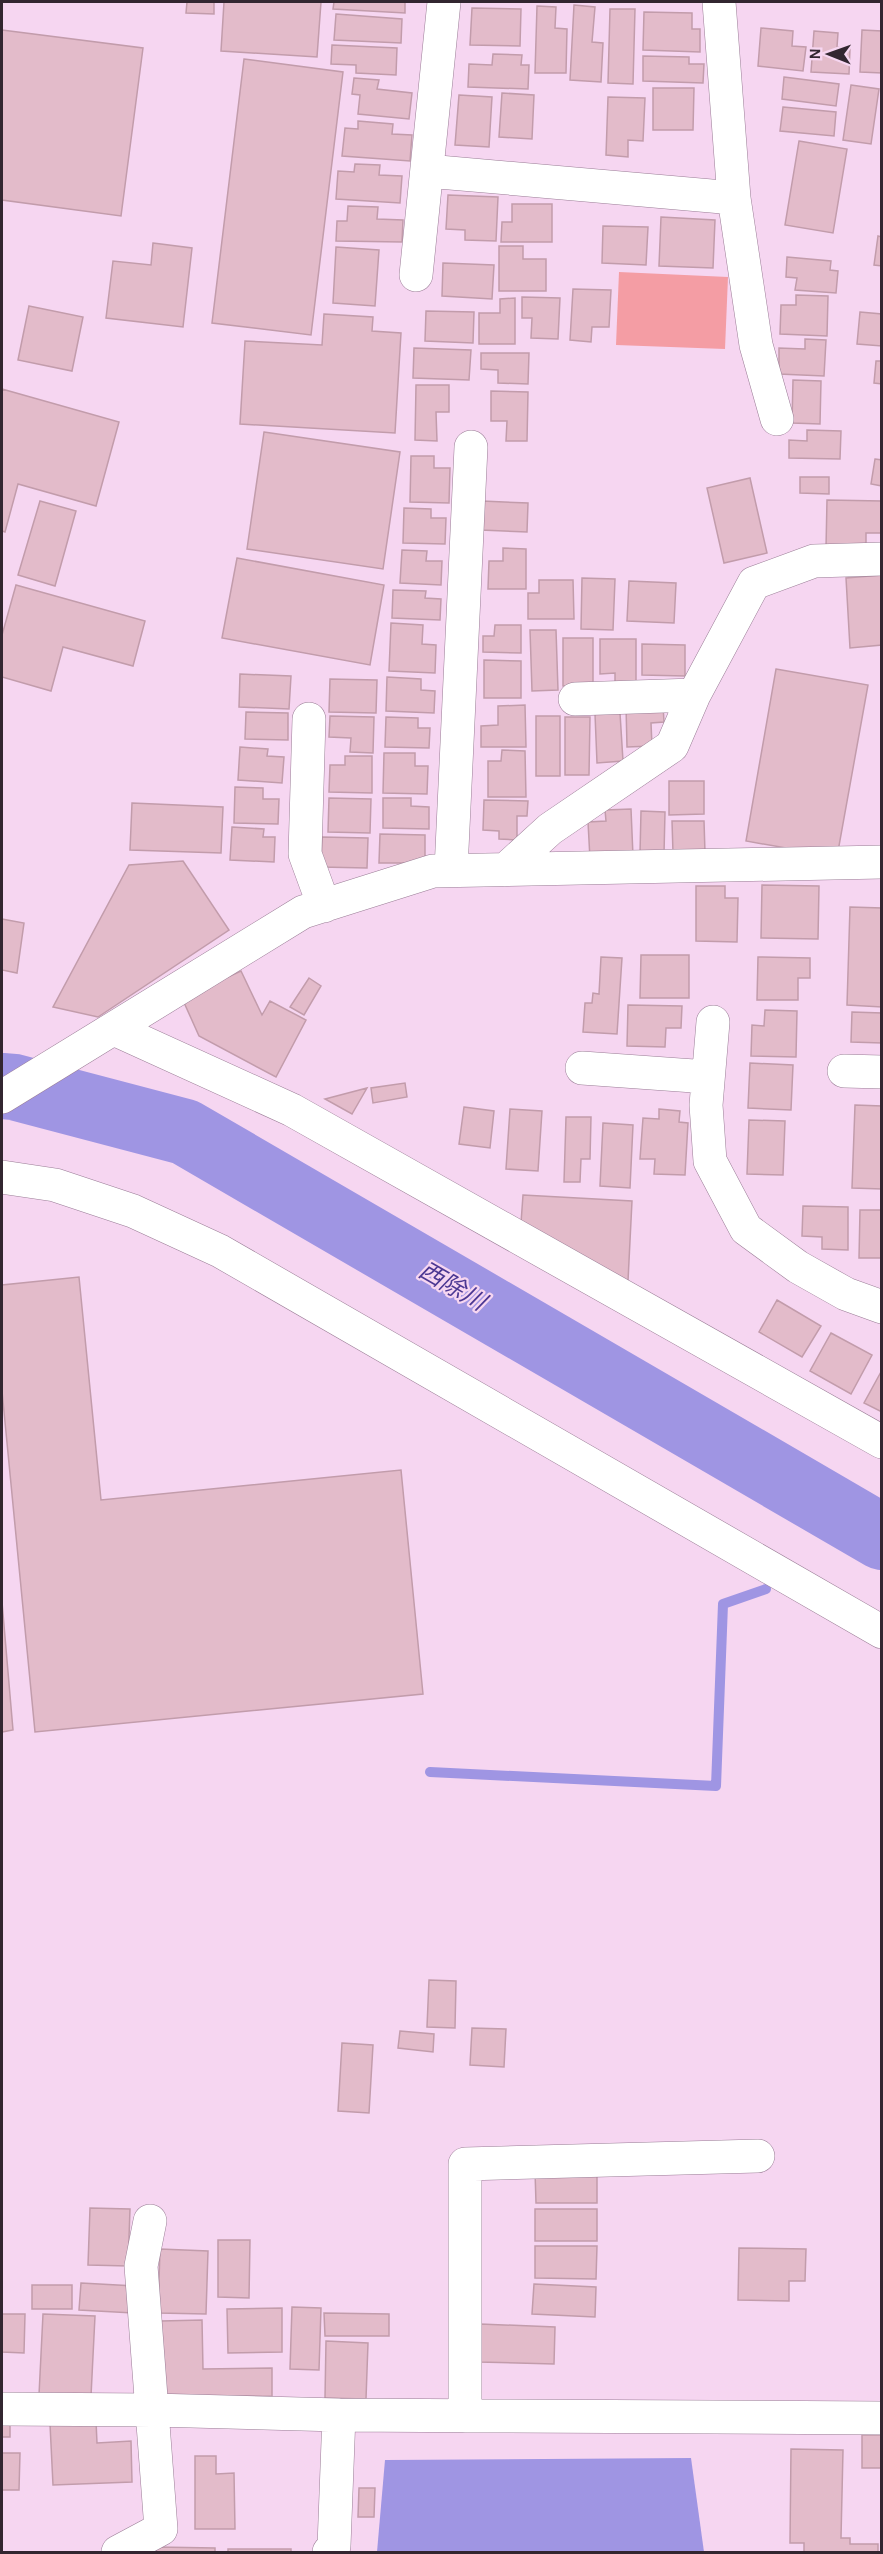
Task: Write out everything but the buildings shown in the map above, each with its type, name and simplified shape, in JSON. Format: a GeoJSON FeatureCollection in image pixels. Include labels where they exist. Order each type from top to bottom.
{"type":"FeatureCollection","features":[{"type":"Feature","properties":{"kind":"street"},"geometry":{"type":"LineString","coordinates":[[416,275],[444,2]]}},
{"type":"Feature","properties":{"kind":"street"},"geometry":{"type":"LineString","coordinates":[[719,2],[734,198],[756,345],[777,419]]}},
{"type":"Feature","properties":{"kind":"street"},"geometry":{"type":"LineString","coordinates":[[427,171],[734,198]]}},
{"type":"Feature","properties":{"kind":"street"},"geometry":{"type":"LineString","coordinates":[[451,870],[471,447]]}},
{"type":"Feature","properties":{"kind":"street"},"geometry":{"type":"LineString","coordinates":[[505,870],[550,829],[672,746],[694,695],[754,583],[814,561],[882,559]]}},
{"type":"Feature","properties":{"kind":"street"},"geometry":{"type":"LineString","coordinates":[[575,699],[694,695]]}},
{"type":"Feature","properties":{"kind":"street"},"geometry":{"type":"LineString","coordinates":[[309,719],[304,854],[324,906]]}},
{"type":"Feature","properties":{"kind":"street"},"geometry":{"type":"LineString","coordinates":[[2,1097],[303,912],[433,871],[882,862]]}},
{"type":"Feature","properties":{"kind":"street"},"geometry":{"type":"LineString","coordinates":[[713,1022],[706,1105],[710,1161],[746,1229],[807,1273],[846,1294],[882,1307]]}},
{"type":"Feature","properties":{"kind":"street"},"geometry":{"type":"LineString","coordinates":[[107,1033],[291,1110],[882,1442]]}},
{"type":"Feature","properties":{"kind":"street"},"geometry":{"type":"LineString","coordinates":[[582,1068],[708,1077]]}},
{"type":"Feature","properties":{"kind":"street"},"geometry":{"type":"LineString","coordinates":[[843,1071],[882,1072]]}},
{"type":"Feature","properties":{"kind":"street"},"geometry":{"type":"LineString","coordinates":[[2,1177],[55,1185],[121,1207],[220,1251],[882,1632]]}},
{"type":"Feature","properties":{"kind":"street"},"geometry":{"type":"LineString","coordinates":[[465,2416],[465,2164],[759,2156]]}},
{"type":"Feature","properties":{"kind":"street"},"geometry":{"type":"LineString","coordinates":[[118,2553],[161,2529],[141,2266],[150,2221]]}},
{"type":"Feature","properties":{"kind":"street"},"geometry":{"type":"LineString","coordinates":[[2,2409],[339,2415],[882,2418]]}},
{"type":"Feature","properties":{"kind":"street"},"geometry":{"type":"LineString","coordinates":[[329,2553],[334,2546],[339,2415]]}},
{"type":"Feature","properties":{"kind":"shaded area"},"geometry":{"type":"Polygon","coordinates":[[[619,272],[728,277],[725,349],[616,345],[619,272]]]}},
{"type":"Feature","properties":{"kind":"shaded area"},"geometry":{"type":"Polygon","coordinates":[[[691,2458],[704,2552],[377,2552],[385,2460],[691,2458]]]}},
{"type":"Feature","properties":{"kind":"waterway","name":"西除川"},"geometry":{"type":"LineString","coordinates":[[2,1086],[14,1087],[185,1132],[882,1537]]}},
{"type":"Feature","properties":{"kind":"waterway"},"geometry":{"type":"LineString","coordinates":[[430,1772],[716,1786],[723,1604],[766,1589]]}}]}
